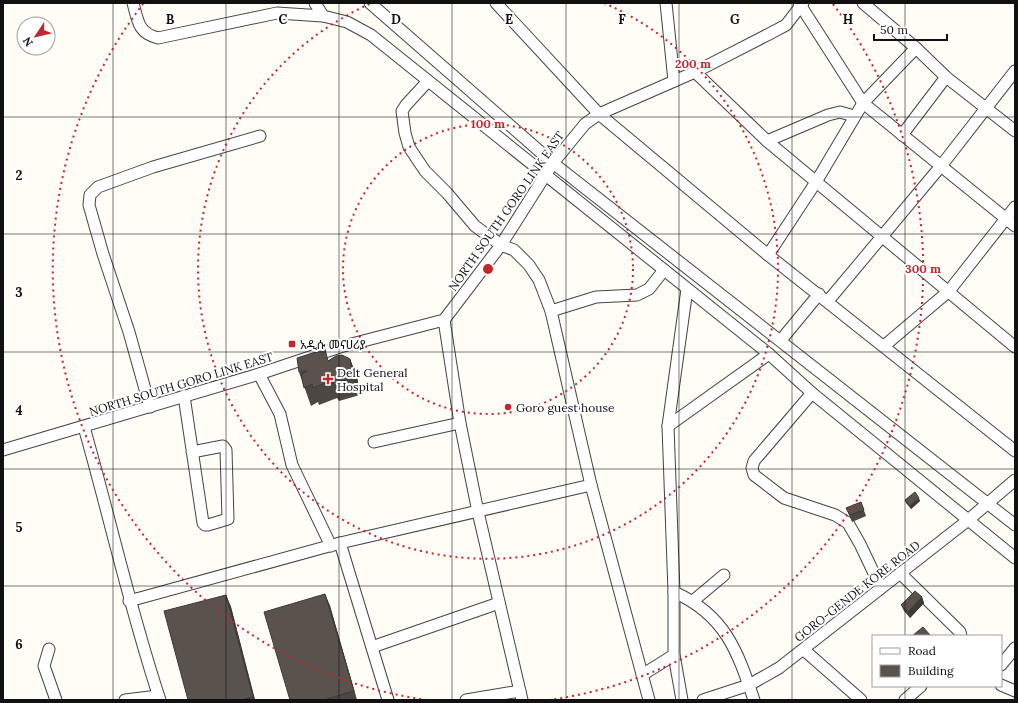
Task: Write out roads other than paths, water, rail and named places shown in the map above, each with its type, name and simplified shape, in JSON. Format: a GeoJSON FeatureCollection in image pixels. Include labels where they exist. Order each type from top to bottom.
{"type":"FeatureCollection","features":[{"type":"Feature","properties":{"kind":"street"},"geometry":{"type":"LineString","coordinates":[[132,3],[140,27],[147,35],[158,38],[277,13],[323,16],[347,22],[370,35],[769,354],[812,393],[967,521],[1015,558]]}},
{"type":"Feature","properties":{"kind":"street"},"geometry":{"type":"LineString","coordinates":[[315,3],[323,16]]}},
{"type":"Feature","properties":{"kind":"street"},"geometry":{"type":"LineString","coordinates":[[370,3],[553,163],[781,340],[1015,525]]}},
{"type":"Feature","properties":{"kind":"street"},"geometry":{"type":"LineString","coordinates":[[496,3],[599,114],[768,255],[823,297],[1015,451]]}},
{"type":"Feature","properties":{"kind":"street"},"geometry":{"type":"LineString","coordinates":[[666,3],[674,81]]}},
{"type":"Feature","properties":{"kind":"street"},"geometry":{"type":"LineString","coordinates":[[801,4],[863,103],[1010,222]]}},
{"type":"Feature","properties":{"kind":"street","name":"NORTH SOUTH GORO LINK EAST"},"geometry":{"type":"LineString","coordinates":[[3,450],[259,374],[340,347],[444,320],[501,245],[547,176],[553,163],[585,124],[599,114],[695,72],[786,25],[801,4]]}},
{"type":"Feature","properties":{"kind":"street"},"geometry":{"type":"LineString","coordinates":[[869,4],[946,77],[1015,131]]}},
{"type":"Feature","properties":{"kind":"street"},"geometry":{"type":"LineString","coordinates":[[768,255],[816,182],[863,103],[916,48]]}},
{"type":"Feature","properties":{"kind":"street"},"geometry":{"type":"LineString","coordinates":[[781,340],[882,236],[987,108],[1015,71]]}},
{"type":"Feature","properties":{"kind":"street"},"geometry":{"type":"LineString","coordinates":[[695,72],[767,142],[1015,347]]}},
{"type":"Feature","properties":{"kind":"street"},"geometry":{"type":"LineString","coordinates":[[902,135],[946,77]]}},
{"type":"Feature","properties":{"kind":"street"},"geometry":{"type":"LineString","coordinates":[[428,81],[406,105],[402,112],[405,133],[412,152],[425,171],[447,193],[475,226],[501,245],[514,250],[529,265],[539,280],[551,311],[591,485],[649,700]]}},
{"type":"Feature","properties":{"kind":"street"},"geometry":{"type":"LineString","coordinates":[[767,142],[840,112],[854,116]]}},
{"type":"Feature","properties":{"kind":"street"},"geometry":{"type":"LineString","coordinates":[[150,407],[130,332],[103,254],[89,205],[90,195],[98,187],[153,167],[260,136]]}},
{"type":"Feature","properties":{"kind":"street"},"geometry":{"type":"LineString","coordinates":[[884,346],[949,291],[1010,222],[1015,207]]}},
{"type":"Feature","properties":{"kind":"street"},"geometry":{"type":"LineString","coordinates":[[551,311],[596,297],[637,294],[649,290],[664,270]]}},
{"type":"Feature","properties":{"kind":"street"},"geometry":{"type":"LineString","coordinates":[[682,700],[674,655],[674,592],[668,426],[686,289]]}},
{"type":"Feature","properties":{"kind":"street"},"geometry":{"type":"LineString","coordinates":[[444,320],[460,423],[478,512],[521,695],[466,700]]}},
{"type":"Feature","properties":{"kind":"street"},"geometry":{"type":"LineString","coordinates":[[668,426],[769,354]]}},
{"type":"Feature","properties":{"kind":"street"},"geometry":{"type":"LineString","coordinates":[[259,374],[280,414],[292,465],[336,545],[372,647],[388,700]]}},
{"type":"Feature","properties":{"kind":"street"},"geometry":{"type":"LineString","coordinates":[[812,393],[754,461],[752,468],[754,475],[784,498],[835,515],[848,523],[881,588]]}},
{"type":"Feature","properties":{"kind":"street"},"geometry":{"type":"LineString","coordinates":[[184,396],[192,452],[203,524],[208,525],[228,519],[225,448],[223,446],[192,452]]}},
{"type":"Feature","properties":{"kind":"street"},"geometry":{"type":"LineString","coordinates":[[374,442],[460,423]]}},
{"type":"Feature","properties":{"kind":"street"},"geometry":{"type":"LineString","coordinates":[[84,427],[103,493],[130,602],[159,698],[125,700]]}},
{"type":"Feature","properties":{"kind":"street","name":"GORO-GENDE KORE ROAD"},"geometry":{"type":"LineString","coordinates":[[703,700],[749,685],[779,668],[804,650],[967,521],[1015,480]]}},
{"type":"Feature","properties":{"kind":"street"},"geometry":{"type":"LineString","coordinates":[[130,602],[336,545],[591,485]]}},
{"type":"Feature","properties":{"kind":"street"},"geometry":{"type":"LineString","coordinates":[[900,573],[960,632],[961,635]]}},
{"type":"Feature","properties":{"kind":"street"},"geometry":{"type":"LineString","coordinates":[[693,601],[724,575]]}},
{"type":"Feature","properties":{"kind":"street"},"geometry":{"type":"LineString","coordinates":[[674,592],[693,601],[710,614],[724,630],[738,655],[754,700]]}},
{"type":"Feature","properties":{"kind":"street"},"geometry":{"type":"LineString","coordinates":[[372,647],[499,603]]}},
{"type":"Feature","properties":{"kind":"street"},"geometry":{"type":"LineString","coordinates":[[1002,664],[1015,648]]}},
{"type":"Feature","properties":{"kind":"street"},"geometry":{"type":"LineString","coordinates":[[49,649],[44,666],[56,700]]}},
{"type":"Feature","properties":{"kind":"street"},"geometry":{"type":"LineString","coordinates":[[804,650],[861,700]]}},
{"type":"Feature","properties":{"kind":"street"},"geometry":{"type":"LineString","coordinates":[[642,675],[674,655]]}},
{"type":"Feature","properties":{"kind":"street"},"geometry":{"type":"LineString","coordinates":[[1002,685],[1015,691]]}},
{"type":"Feature","properties":{"kind":"street"},"geometry":{"type":"LineString","coordinates":[[905,700],[921,687]]}},
{"type":"Feature","properties":{"kind":"place","name":"አዲሱ መናሀሪያ"},"geometry":{"type":"Point","coordinates":[292,344]}},
{"type":"Feature","properties":{"kind":"place","name":"Delt General Hospital"},"geometry":{"type":"Point","coordinates":[328,379]}},
{"type":"Feature","properties":{"kind":"place","name":"Goro guest house"},"geometry":{"type":"Point","coordinates":[508,407]}}]}
